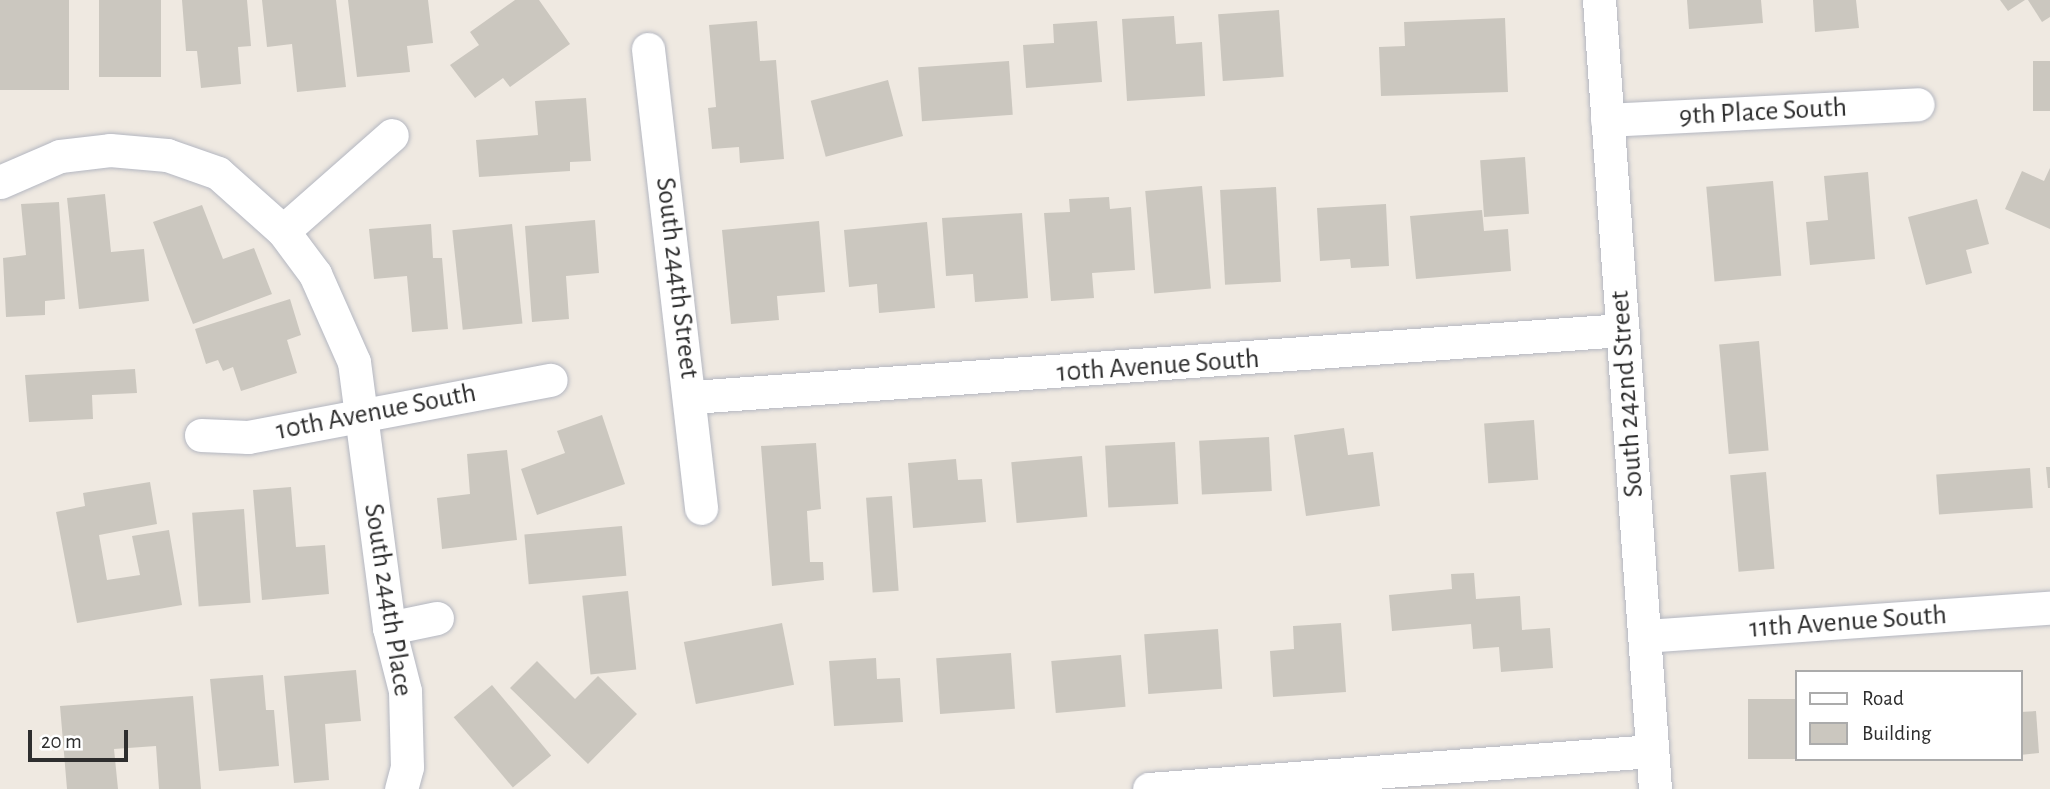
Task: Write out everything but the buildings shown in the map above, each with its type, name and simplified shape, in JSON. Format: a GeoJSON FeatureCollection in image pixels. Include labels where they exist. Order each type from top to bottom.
{"type":"FeatureCollection","features":[{"type":"Feature","properties":{"kind":"street","name":"South 242nd Street"},"geometry":{"type":"LineString","coordinates":[[1599,0],[1655,789]]}},
{"type":"Feature","properties":{"kind":"street","name":"South 244th Street"},"geometry":{"type":"LineString","coordinates":[[648,49],[692,397],[701,508]]}},
{"type":"Feature","properties":{"kind":"street","name":"9th Place South"},"geometry":{"type":"LineString","coordinates":[[1607,120],[1918,104]]}},
{"type":"Feature","properties":{"kind":"street"},"geometry":{"type":"LineString","coordinates":[[283,231],[392,135]]}},
{"type":"Feature","properties":{"kind":"street"},"geometry":{"type":"LineString","coordinates":[[0,183],[60,156],[110,150],[167,155],[218,173],[283,231],[338,316],[355,362],[362,412]]}},
{"type":"Feature","properties":{"kind":"street","name":"10th Avenue South"},"geometry":{"type":"LineString","coordinates":[[692,397],[1623,330]]}},
{"type":"Feature","properties":{"kind":"street","name":"10th Avenue South"},"geometry":{"type":"LineString","coordinates":[[201,435],[248,437],[362,412],[551,380]]}},
{"type":"Feature","properties":{"kind":"street","name":"South 244th Place"},"geometry":{"type":"LineString","coordinates":[[362,412],[389,628],[405,691],[407,767],[401,789]]}},
{"type":"Feature","properties":{"kind":"street","name":"11th Avenue South"},"geometry":{"type":"LineString","coordinates":[[1645,636],[2050,608]]}},
{"type":"Feature","properties":{"kind":"street"},"geometry":{"type":"LineString","coordinates":[[389,628],[437,618]]}},
{"type":"Feature","properties":{"kind":"street"},"geometry":{"type":"LineString","coordinates":[[1149,789],[1285,784],[1652,751]]}}]}
